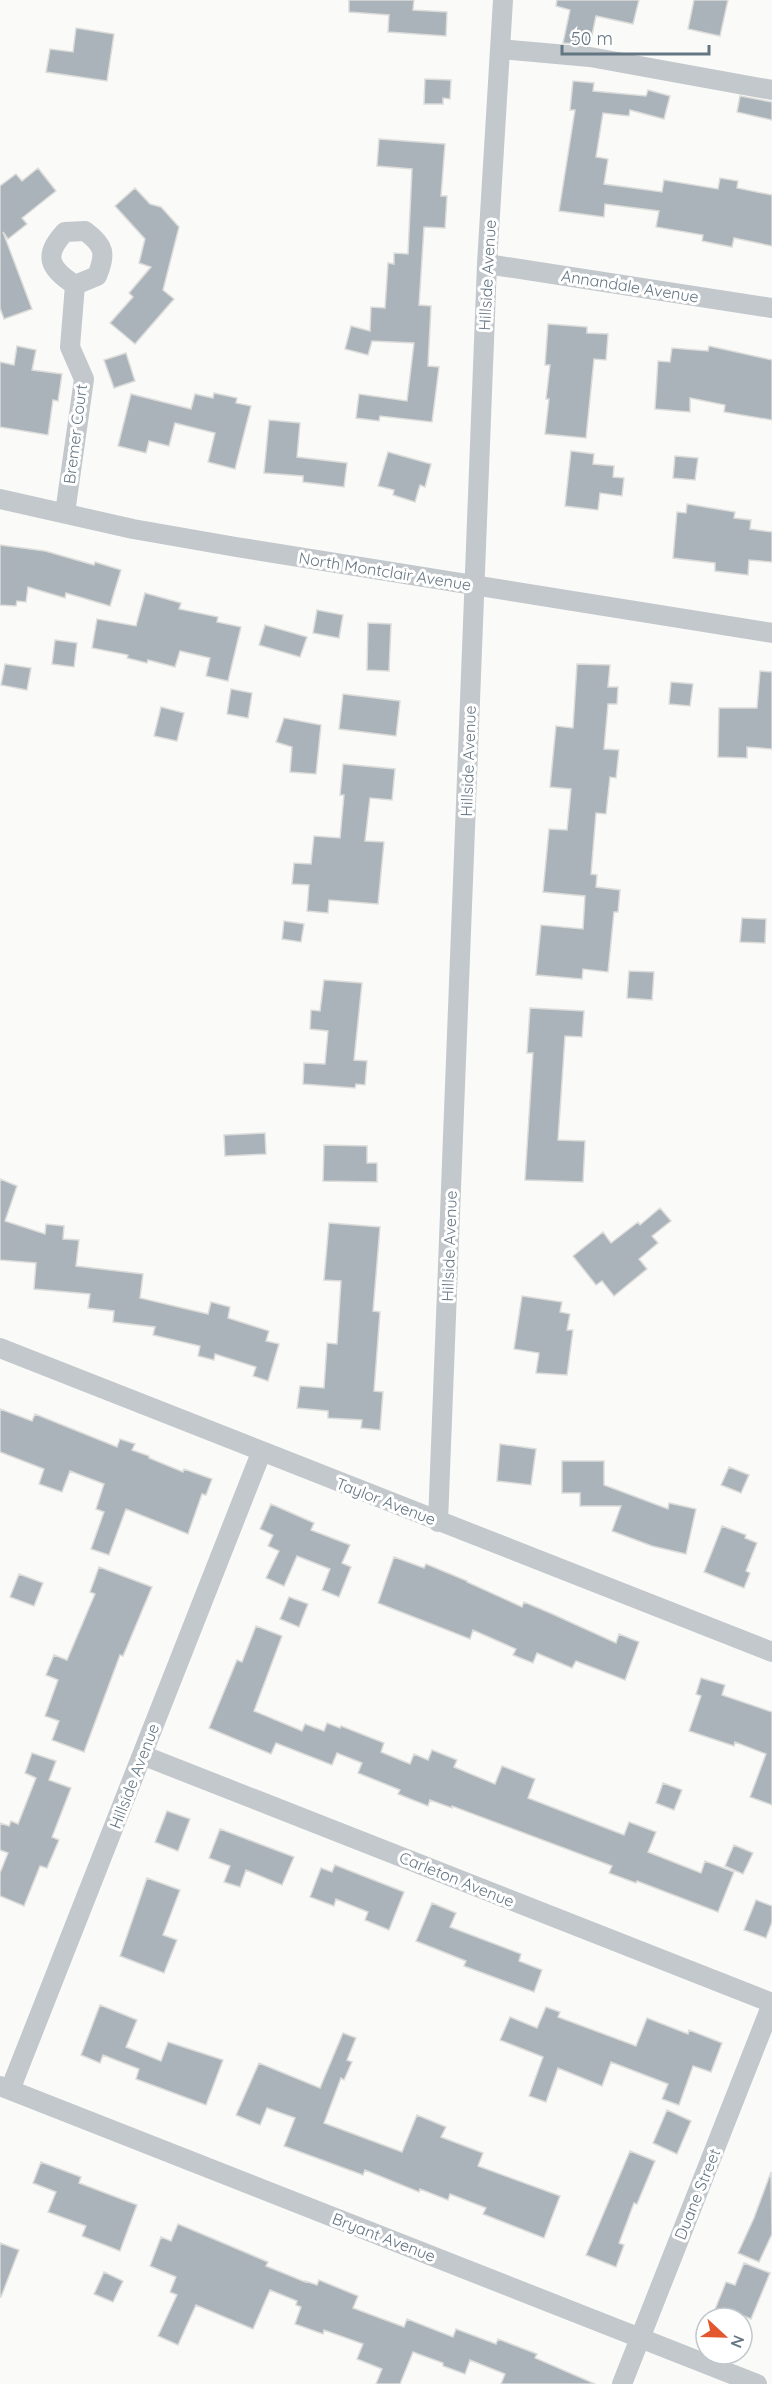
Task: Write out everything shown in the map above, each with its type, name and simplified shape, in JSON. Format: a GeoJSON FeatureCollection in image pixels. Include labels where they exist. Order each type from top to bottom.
{"type":"FeatureCollection","features":[{"type":"Feature","properties":{"kind":"street","name":"Hillside Avenue"},"geometry":{"type":"LineString","coordinates":[[438,1521],[487,264],[503,0]]}},
{"type":"Feature","properties":{"kind":"street"},"geometry":{"type":"LineString","coordinates":[[500,49],[590,57],[772,90]]}},
{"type":"Feature","properties":{"kind":"street","name":"Annandale Avenue"},"geometry":{"type":"LineString","coordinates":[[487,264],[772,308]]}},
{"type":"Feature","properties":{"kind":"street","name":"Bremer Court"},"geometry":{"type":"LineString","coordinates":[[65,513],[84,379],[70,347],[75,285]]}},
{"type":"Feature","properties":{"kind":"street","name":"North Montclair Avenue"},"geometry":{"type":"LineString","coordinates":[[0,500],[133,529],[772,633]]}},
{"type":"Feature","properties":{"kind":"street","name":"Taylor Avenue"},"geometry":{"type":"LineString","coordinates":[[0,1348],[772,1652]]}},
{"type":"Feature","properties":{"kind":"street","name":"Hillside Avenue"},"geometry":{"type":"LineString","coordinates":[[5,2088],[142,1755],[261,1452]]}},
{"type":"Feature","properties":{"kind":"street","name":"Carleton Avenue"},"geometry":{"type":"LineString","coordinates":[[142,1755],[772,2004]]}},
{"type":"Feature","properties":{"kind":"street","name":"Duane Street"},"geometry":{"type":"LineString","coordinates":[[622,2384],[772,2004]]}},
{"type":"Feature","properties":{"kind":"street","name":"Bryant Avenue"},"geometry":{"type":"LineString","coordinates":[[5,2088],[758,2384]]}},
{"type":"Feature","properties":{"kind":"building"},"geometry":{"type":"Polygon","coordinates":[[[349,0],[414,0],[413,10],[447,12],[446,36],[388,32],[389,15],[349,12],[349,0]]]}},
{"type":"Feature","properties":{"kind":"building"},"geometry":{"type":"Polygon","coordinates":[[[557,0],[639,0],[633,24],[596,16],[590,45],[563,43],[570,10],[556,6],[557,0]]]}},
{"type":"Feature","properties":{"kind":"building"},"geometry":{"type":"Polygon","coordinates":[[[694,0],[728,0],[720,36],[688,29],[694,0]]]}},
{"type":"Feature","properties":{"kind":"building"},"geometry":{"type":"Polygon","coordinates":[[[76,28],[114,34],[107,81],[46,72],[50,49],[73,52],[76,28]]]}},
{"type":"Feature","properties":{"kind":"building"},"geometry":{"type":"Polygon","coordinates":[[[425,79],[451,80],[450,99],[443,98],[443,104],[424,104],[425,79]]]}},
{"type":"Feature","properties":{"kind":"building"},"geometry":{"type":"Polygon","coordinates":[[[573,81],[594,83],[593,91],[646,96],[648,90],[670,96],[664,119],[630,110],[629,116],[603,113],[596,157],[608,159],[604,184],[662,192],[664,180],[718,189],[720,178],[738,181],[737,188],[772,195],[772,246],[734,238],[732,247],[702,241],[703,235],[656,227],[659,211],[605,204],[604,217],[559,211],[575,110],[570,110],[573,81]]]}},
{"type":"Feature","properties":{"kind":"building"},"geometry":{"type":"Polygon","coordinates":[[[740,96],[772,102],[772,120],[737,112],[740,96]]]}},
{"type":"Feature","properties":{"kind":"building"},"geometry":{"type":"Polygon","coordinates":[[[379,139],[445,144],[441,196],[447,196],[445,228],[424,227],[419,305],[431,306],[428,366],[439,367],[432,422],[380,416],[379,421],[356,418],[359,394],[407,401],[414,343],[372,341],[368,355],[345,349],[351,326],[370,331],[371,307],[385,308],[388,263],[394,264],[394,253],[408,254],[412,169],[377,166],[379,139]]]}},
{"type":"Feature","properties":{"kind":"building"},"geometry":{"type":"Polygon","coordinates":[[[38,168],[56,191],[22,218],[27,224],[8,239],[3,232],[32,309],[4,319],[0,308],[0,186],[16,174],[22,181],[38,168]]]}},
{"type":"Feature","properties":{"kind":"building"},"geometry":{"type":"Polygon","coordinates":[[[135,188],[150,204],[161,207],[179,227],[163,290],[174,299],[135,344],[110,323],[133,297],[129,293],[151,267],[139,263],[145,239],[115,206],[135,188]]]}},
{"type":"Feature","properties":{"kind":"building"},"geometry":{"type":"Polygon","coordinates":[[[548,324],[587,327],[587,333],[608,334],[606,360],[594,359],[586,438],[545,434],[550,365],[545,365],[548,324]]]}},
{"type":"Feature","properties":{"kind":"building"},"geometry":{"type":"Polygon","coordinates":[[[17,346],[36,350],[32,370],[62,374],[58,401],[53,400],[48,435],[0,427],[0,362],[14,365],[17,346]]]}},
{"type":"Feature","properties":{"kind":"building"},"geometry":{"type":"Polygon","coordinates":[[[709,346],[772,360],[772,420],[724,412],[725,405],[690,398],[690,412],[655,409],[658,361],[670,362],[672,348],[708,351],[709,346]]]}},
{"type":"Feature","properties":{"kind":"building"},"geometry":{"type":"Polygon","coordinates":[[[126,353],[135,381],[114,388],[104,360],[126,353]]]}},
{"type":"Feature","properties":{"kind":"building"},"geometry":{"type":"Polygon","coordinates":[[[214,393],[237,398],[236,403],[251,406],[235,469],[208,462],[215,433],[175,423],[169,446],[149,441],[146,453],[118,446],[131,394],[191,409],[195,394],[213,398],[214,393]]]}},
{"type":"Feature","properties":{"kind":"building"},"geometry":{"type":"Polygon","coordinates":[[[269,420],[300,423],[297,457],[347,463],[344,487],[303,482],[303,476],[264,473],[269,420]]]}},
{"type":"Feature","properties":{"kind":"building"},"geometry":{"type":"Polygon","coordinates":[[[571,451],[594,454],[593,464],[614,466],[613,477],[624,478],[622,496],[600,493],[598,510],[565,506],[571,451]]]}},
{"type":"Feature","properties":{"kind":"building"},"geometry":{"type":"Polygon","coordinates":[[[388,452],[431,464],[425,487],[420,485],[415,502],[393,495],[394,490],[378,486],[388,452]]]}},
{"type":"Feature","properties":{"kind":"building"},"geometry":{"type":"Polygon","coordinates":[[[675,456],[698,458],[695,480],[673,478],[675,456]]]}},
{"type":"Feature","properties":{"kind":"building"},"geometry":{"type":"Polygon","coordinates":[[[687,504],[735,512],[734,518],[751,520],[750,529],[772,532],[772,562],[749,560],[748,575],[715,571],[715,563],[673,558],[677,512],[686,513],[687,504]]]}},
{"type":"Feature","properties":{"kind":"building"},"geometry":{"type":"Polygon","coordinates":[[[0,545],[45,551],[121,570],[110,606],[66,593],[65,598],[28,587],[26,602],[17,601],[16,606],[0,605],[0,545]]]}},
{"type":"Feature","properties":{"kind":"building"},"geometry":{"type":"Polygon","coordinates":[[[145,593],[181,603],[179,609],[218,617],[217,622],[241,627],[228,681],[206,676],[210,658],[180,651],[175,667],[148,660],[147,663],[127,658],[128,655],[92,648],[97,619],[136,626],[145,593]]]}},
{"type":"Feature","properties":{"kind":"building"},"geometry":{"type":"Polygon","coordinates":[[[317,610],[343,615],[339,638],[313,633],[317,610]]]}},
{"type":"Feature","properties":{"kind":"building"},"geometry":{"type":"Polygon","coordinates":[[[368,623],[391,624],[389,671],[367,670],[368,623]]]}},
{"type":"Feature","properties":{"kind":"building"},"geometry":{"type":"Polygon","coordinates":[[[265,625],[307,637],[300,657],[259,645],[265,625]]]}},
{"type":"Feature","properties":{"kind":"building"},"geometry":{"type":"Polygon","coordinates":[[[55,640],[77,643],[74,667],[52,664],[55,640]]]}},
{"type":"Feature","properties":{"kind":"building"},"geometry":{"type":"Polygon","coordinates":[[[5,664],[31,668],[27,690],[1,685],[5,664]]]}},
{"type":"Feature","properties":{"kind":"building"},"geometry":{"type":"Polygon","coordinates":[[[577,664],[610,665],[608,687],[618,687],[617,704],[608,704],[604,749],[619,750],[616,778],[610,777],[606,814],[596,813],[591,874],[597,875],[596,887],[620,890],[618,912],[614,912],[608,972],[583,969],[582,979],[536,975],[541,925],[583,929],[585,896],[543,892],[549,829],[567,830],[571,789],[550,787],[556,726],[573,728],[577,664]]]}},
{"type":"Feature","properties":{"kind":"building"},"geometry":{"type":"Polygon","coordinates":[[[760,671],[772,672],[772,749],[747,747],[747,758],[718,757],[719,708],[757,708],[760,671]]]}},
{"type":"Feature","properties":{"kind":"building"},"geometry":{"type":"Polygon","coordinates":[[[671,682],[693,684],[690,706],[669,704],[671,682]]]}},
{"type":"Feature","properties":{"kind":"building"},"geometry":{"type":"Polygon","coordinates":[[[231,689],[252,693],[248,718],[227,714],[231,689]]]}},
{"type":"Feature","properties":{"kind":"building"},"geometry":{"type":"Polygon","coordinates":[[[343,694],[400,701],[396,736],[339,729],[343,694]]]}},
{"type":"Feature","properties":{"kind":"building"},"geometry":{"type":"Polygon","coordinates":[[[161,707],[184,713],[177,741],[154,736],[161,707]]]}},
{"type":"Feature","properties":{"kind":"building"},"geometry":{"type":"Polygon","coordinates":[[[284,718],[321,725],[316,774],[290,772],[292,747],[276,742],[284,718]]]}},
{"type":"Feature","properties":{"kind":"building"},"geometry":{"type":"Polygon","coordinates":[[[343,764],[395,769],[392,800],[370,798],[365,841],[384,842],[378,904],[329,900],[328,913],[307,911],[309,885],[292,884],[294,863],[311,864],[314,836],[340,838],[344,795],[340,795],[343,764]]]}},
{"type":"Feature","properties":{"kind":"building"},"geometry":{"type":"Polygon","coordinates":[[[742,918],[766,919],[765,943],[740,942],[742,918]]]}},
{"type":"Feature","properties":{"kind":"building"},"geometry":{"type":"Polygon","coordinates":[[[284,921],[304,924],[301,942],[282,939],[284,921]]]}},
{"type":"Feature","properties":{"kind":"building"},"geometry":{"type":"Polygon","coordinates":[[[629,971],[654,972],[652,1000],[627,998],[629,971]]]}},
{"type":"Feature","properties":{"kind":"building"},"geometry":{"type":"Polygon","coordinates":[[[324,980],[362,983],[354,1060],[367,1061],[365,1085],[356,1084],[355,1088],[303,1084],[304,1063],[325,1064],[328,1031],[310,1029],[311,1010],[320,1011],[324,980]]]}},
{"type":"Feature","properties":{"kind":"building"},"geometry":{"type":"Polygon","coordinates":[[[530,1008],[584,1011],[582,1037],[565,1036],[558,1140],[585,1141],[583,1182],[525,1180],[533,1053],[527,1053],[530,1008]]]}},
{"type":"Feature","properties":{"kind":"building"},"geometry":{"type":"Polygon","coordinates":[[[265,1133],[266,1154],[225,1156],[224,1135],[265,1133]]]}},
{"type":"Feature","properties":{"kind":"building"},"geometry":{"type":"Polygon","coordinates":[[[324,1145],[367,1146],[367,1163],[377,1163],[377,1182],[323,1181],[324,1145]]]}},
{"type":"Feature","properties":{"kind":"building"},"geometry":{"type":"Polygon","coordinates":[[[0,1179],[17,1186],[5,1221],[45,1234],[46,1224],[64,1226],[63,1239],[79,1240],[76,1266],[143,1274],[140,1298],[208,1314],[211,1302],[230,1307],[228,1318],[269,1331],[266,1341],[279,1344],[268,1381],[253,1376],[256,1367],[215,1354],[214,1360],[198,1356],[200,1346],[153,1335],[155,1327],[113,1322],[114,1311],[88,1308],[90,1294],[34,1289],[36,1263],[0,1260],[0,1179]]]}},
{"type":"Feature","properties":{"kind":"building"},"geometry":{"type":"Polygon","coordinates":[[[660,1208],[671,1221],[652,1236],[658,1243],[639,1259],[647,1269],[614,1296],[602,1281],[596,1285],[573,1256],[603,1232],[611,1243],[638,1222],[640,1225],[660,1208]]]}},
{"type":"Feature","properties":{"kind":"building"},"geometry":{"type":"Polygon","coordinates":[[[329,1223],[380,1227],[373,1311],[380,1312],[374,1391],[383,1392],[380,1430],[361,1428],[362,1420],[328,1418],[328,1411],[297,1408],[300,1386],[324,1388],[327,1343],[337,1344],[341,1281],[324,1280],[329,1223]]]}},
{"type":"Feature","properties":{"kind":"building"},"geometry":{"type":"Polygon","coordinates":[[[522,1296],[562,1302],[560,1312],[570,1314],[567,1330],[573,1330],[567,1375],[536,1373],[539,1353],[514,1349],[522,1296]]]}},
{"type":"Feature","properties":{"kind":"building"},"geometry":{"type":"Polygon","coordinates":[[[0,1409],[32,1421],[35,1414],[117,1447],[120,1439],[135,1444],[132,1450],[149,1456],[149,1458],[183,1472],[184,1469],[212,1479],[206,1495],[202,1494],[188,1534],[126,1509],[109,1555],[91,1549],[104,1512],[96,1509],[104,1484],[70,1471],[62,1492],[39,1484],[44,1469],[0,1452],[0,1409]]]}},
{"type":"Feature","properties":{"kind":"building"},"geometry":{"type":"Polygon","coordinates":[[[500,1444],[536,1449],[531,1485],[497,1481],[500,1444]]]}},
{"type":"Feature","properties":{"kind":"building"},"geometry":{"type":"Polygon","coordinates":[[[562,1461],[604,1461],[604,1485],[668,1509],[669,1503],[696,1509],[686,1554],[652,1546],[612,1531],[621,1506],[580,1506],[580,1493],[562,1493],[562,1461]]]}},
{"type":"Feature","properties":{"kind":"building"},"geometry":{"type":"Polygon","coordinates":[[[729,1467],[749,1475],[741,1493],[721,1485],[729,1467]]]}},
{"type":"Feature","properties":{"kind":"building"},"geometry":{"type":"Polygon","coordinates":[[[271,1504],[314,1523],[311,1530],[350,1545],[342,1563],[351,1567],[339,1597],[322,1590],[330,1569],[297,1556],[284,1586],[266,1578],[279,1551],[268,1546],[273,1535],[260,1529],[271,1504]]]}},
{"type":"Feature","properties":{"kind":"building"},"geometry":{"type":"Polygon","coordinates":[[[722,1526],[746,1535],[745,1538],[757,1543],[746,1571],[750,1573],[744,1588],[704,1572],[722,1526]]]}},
{"type":"Feature","properties":{"kind":"building"},"geometry":{"type":"Polygon","coordinates":[[[394,1557],[424,1568],[426,1564],[522,1607],[524,1602],[616,1643],[619,1634],[639,1642],[625,1680],[576,1661],[572,1668],[537,1653],[533,1663],[513,1655],[516,1649],[473,1630],[470,1639],[378,1603],[394,1557]]]}},
{"type":"Feature","properties":{"kind":"building"},"geometry":{"type":"Polygon","coordinates":[[[99,1567],[152,1587],[123,1656],[120,1655],[84,1752],[52,1740],[59,1721],[45,1716],[58,1680],[46,1675],[54,1655],[67,1660],[95,1594],[90,1592],[99,1567]]]}},
{"type":"Feature","properties":{"kind":"building"},"geometry":{"type":"Polygon","coordinates":[[[19,1574],[43,1583],[34,1606],[10,1597],[19,1574]]]}},
{"type":"Feature","properties":{"kind":"building"},"geometry":{"type":"Polygon","coordinates":[[[289,1597],[308,1604],[299,1627],[280,1619],[289,1597]]]}},
{"type":"Feature","properties":{"kind":"building"},"geometry":{"type":"Polygon","coordinates":[[[256,1626],[282,1636],[254,1711],[302,1731],[305,1724],[324,1731],[327,1723],[340,1728],[341,1726],[384,1743],[381,1752],[410,1764],[414,1754],[428,1760],[432,1750],[457,1760],[454,1767],[495,1784],[502,1766],[535,1779],[528,1798],[624,1835],[629,1822],[656,1832],[648,1852],[701,1873],[705,1861],[734,1872],[718,1912],[637,1881],[636,1883],[609,1873],[612,1866],[452,1806],[452,1808],[430,1800],[428,1806],[398,1794],[400,1790],[358,1773],[362,1763],[337,1753],[332,1765],[276,1743],[271,1754],[209,1728],[237,1660],[242,1662],[256,1626]]]}},
{"type":"Feature","properties":{"kind":"building"},"geometry":{"type":"Polygon","coordinates":[[[701,1678],[725,1685],[722,1695],[772,1712],[772,1805],[750,1797],[766,1754],[735,1742],[734,1746],[689,1731],[701,1696],[696,1694],[701,1678]]]}},
{"type":"Feature","properties":{"kind":"building"},"geometry":{"type":"Polygon","coordinates":[[[32,1753],[56,1761],[49,1780],[71,1788],[52,1837],[59,1840],[47,1868],[40,1866],[24,1906],[0,1896],[0,1873],[8,1853],[0,1850],[0,1823],[9,1826],[11,1821],[18,1824],[36,1778],[25,1773],[32,1753]]]}},
{"type":"Feature","properties":{"kind":"building"},"geometry":{"type":"Polygon","coordinates":[[[663,1783],[682,1790],[674,1810],[656,1803],[663,1783]]]}},
{"type":"Feature","properties":{"kind":"building"},"geometry":{"type":"Polygon","coordinates":[[[167,1811],[190,1819],[178,1851],[155,1842],[167,1811]]]}},
{"type":"Feature","properties":{"kind":"building"},"geometry":{"type":"Polygon","coordinates":[[[220,1829],[294,1857],[282,1885],[246,1870],[240,1887],[224,1882],[230,1866],[209,1858],[220,1829]]]}},
{"type":"Feature","properties":{"kind":"building"},"geometry":{"type":"Polygon","coordinates":[[[734,1845],[753,1853],[743,1874],[725,1866],[734,1845]]]}},
{"type":"Feature","properties":{"kind":"building"},"geometry":{"type":"Polygon","coordinates":[[[335,1865],[404,1892],[389,1930],[365,1920],[368,1912],[336,1899],[334,1906],[310,1897],[321,1868],[332,1872],[335,1865]]]}},
{"type":"Feature","properties":{"kind":"building"},"geometry":{"type":"Polygon","coordinates":[[[147,1878],[180,1890],[163,1935],[177,1940],[164,1973],[120,1956],[147,1878]]]}},
{"type":"Feature","properties":{"kind":"building"},"geometry":{"type":"Polygon","coordinates":[[[756,1900],[772,1906],[772,1922],[766,1938],[744,1930],[756,1900]]]}},
{"type":"Feature","properties":{"kind":"building"},"geometry":{"type":"Polygon","coordinates":[[[432,1903],[456,1913],[450,1927],[521,1954],[519,1961],[542,1970],[534,1992],[464,1966],[466,1961],[416,1941],[432,1903]]]}},
{"type":"Feature","properties":{"kind":"building"},"geometry":{"type":"Polygon","coordinates":[[[100,2005],[137,2020],[126,2047],[161,2061],[168,2042],[223,2060],[206,2105],[136,2079],[139,2069],[103,2055],[100,2063],[81,2055],[100,2005]]]}},
{"type":"Feature","properties":{"kind":"building"},"geometry":{"type":"Polygon","coordinates":[[[546,2007],[560,2012],[558,2017],[636,2046],[647,2018],[688,2034],[689,2030],[722,2043],[711,2072],[693,2066],[679,2105],[662,2099],[668,2084],[611,2062],[602,2086],[558,2068],[546,2102],[529,2096],[543,2057],[500,2040],[510,2017],[537,2028],[546,2007]]]}},
{"type":"Feature","properties":{"kind":"building"},"geometry":{"type":"Polygon","coordinates":[[[343,2033],[356,2038],[347,2060],[352,2062],[344,2080],[341,2078],[324,2123],[402,2152],[417,2115],[446,2127],[441,2137],[483,2153],[478,2166],[560,2196],[544,2238],[483,2214],[486,2208],[450,2194],[448,2200],[420,2189],[419,2192],[365,2170],[363,2175],[284,2146],[295,2118],[267,2108],[260,2125],[236,2115],[259,2063],[320,2088],[343,2033]]]}},
{"type":"Feature","properties":{"kind":"building"},"geometry":{"type":"Polygon","coordinates":[[[667,2110],[691,2121],[677,2154],[653,2143],[667,2110]]]}},
{"type":"Feature","properties":{"kind":"building"},"geometry":{"type":"Polygon","coordinates":[[[630,2151],[655,2161],[637,2204],[634,2203],[619,2243],[624,2245],[616,2267],[586,2255],[630,2151]]]}},
{"type":"Feature","properties":{"kind":"building"},"geometry":{"type":"Polygon","coordinates":[[[41,2162],[81,2177],[79,2183],[137,2205],[120,2251],[82,2236],[86,2226],[48,2212],[56,2192],[33,2183],[41,2162]]]}},
{"type":"Feature","properties":{"kind":"building"},"geometry":{"type":"Polygon","coordinates":[[[771,2172],[772,2234],[759,2262],[738,2253],[771,2172]]]}},
{"type":"Feature","properties":{"kind":"building"},"geometry":{"type":"Polygon","coordinates":[[[178,2224],[268,2262],[266,2266],[305,2282],[317,2285],[319,2280],[358,2296],[353,2308],[404,2327],[407,2319],[453,2337],[456,2329],[496,2344],[498,2339],[537,2354],[535,2358],[595,2384],[501,2384],[505,2374],[470,2360],[465,2374],[413,2352],[400,2384],[376,2384],[382,2369],[357,2359],[363,2344],[324,2330],[323,2334],[295,2324],[301,2307],[296,2305],[297,2301],[270,2290],[253,2329],[196,2305],[178,2345],[158,2336],[177,2295],[170,2292],[176,2277],[150,2266],[161,2237],[171,2241],[178,2224]]]}},
{"type":"Feature","properties":{"kind":"building"},"geometry":{"type":"Polygon","coordinates":[[[0,2243],[19,2250],[1,2297],[0,2297],[0,2243]]]}},
{"type":"Feature","properties":{"kind":"building"},"geometry":{"type":"Polygon","coordinates":[[[744,2263],[770,2273],[754,2312],[754,2306],[716,2306],[726,2282],[735,2285],[744,2263]]]}},
{"type":"Feature","properties":{"kind":"building"},"geometry":{"type":"Polygon","coordinates":[[[104,2272],[123,2281],[113,2302],[94,2294],[104,2272]]]}}]}
